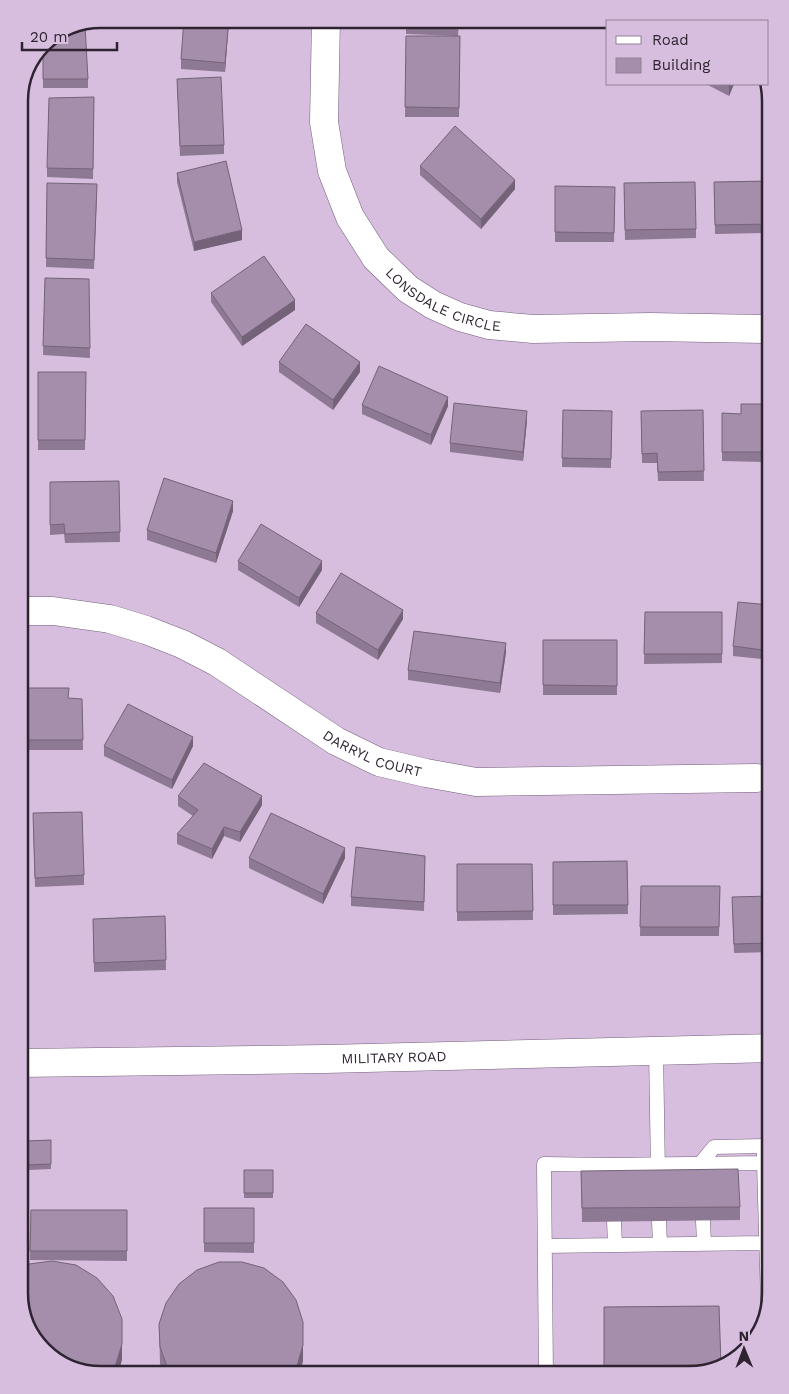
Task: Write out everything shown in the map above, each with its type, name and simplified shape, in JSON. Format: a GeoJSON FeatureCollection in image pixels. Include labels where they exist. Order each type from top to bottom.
{"type":"FeatureCollection","features":[{"type":"Feature","properties":{"kind":"street","name":"LONSDALE CIRCLE"},"geometry":{"type":"LineString","coordinates":[[326,27],[324,122],[332,171],[350,217],[376,258],[408,289],[433,305],[460,317],[489,325],[533,329],[650,327],[762,329]]}},
{"type":"Feature","properties":{"kind":"street","name":"DARRYL COURT"},"geometry":{"type":"LineString","coordinates":[[28,611],[53,611],[110,619],[182,644],[217,662],[336,741],[379,762],[426,773],[476,782],[758,778]]}},
{"type":"Feature","properties":{"kind":"street","name":"MILITARY ROAD"},"geometry":{"type":"LineString","coordinates":[[27,1063],[315,1059],[762,1048]]}},
{"type":"Feature","properties":{"kind":"lane"},"geometry":{"type":"LineString","coordinates":[[656,1051],[658,1184]]}},
{"type":"Feature","properties":{"kind":"lane"},"geometry":{"type":"LineString","coordinates":[[546,1366],[544,1164],[613,1170],[658,1164],[762,1163]]}},
{"type":"Feature","properties":{"kind":"lane"},"geometry":{"type":"LineString","coordinates":[[700,1164],[701,1183]]}},
{"type":"Feature","properties":{"kind":"lane"},"geometry":{"type":"LineString","coordinates":[[614,1221],[615,1244]]}},
{"type":"Feature","properties":{"kind":"lane"},"geometry":{"type":"LineString","coordinates":[[659,1221],[660,1244]]}},
{"type":"Feature","properties":{"kind":"lane"},"geometry":{"type":"LineString","coordinates":[[703,1221],[704,1243]]}},
{"type":"Feature","properties":{"kind":"lane"},"geometry":{"type":"LineString","coordinates":[[545,1246],[762,1243]]}},
{"type":"Feature","properties":{"kind":"building"},"geometry":{"type":"Polygon","coordinates":[[[183,27],[228,27],[225,63],[181,59],[183,27]]]}},
{"type":"Feature","properties":{"kind":"building"},"geometry":{"type":"Polygon","coordinates":[[[85,29],[88,79],[43,79],[43,56],[64,37],[85,29]]]}},
{"type":"Feature","properties":{"kind":"building"},"geometry":{"type":"Polygon","coordinates":[[[406,36],[460,36],[459,108],[405,107],[406,36]]]}},
{"type":"Feature","properties":{"kind":"building"},"geometry":{"type":"Polygon","coordinates":[[[221,77],[224,145],[180,146],[177,79],[221,77]]]}},
{"type":"Feature","properties":{"kind":"building"},"geometry":{"type":"Polygon","coordinates":[[[94,97],[93,169],[47,168],[49,98],[94,97]]]}},
{"type":"Feature","properties":{"kind":"building"},"geometry":{"type":"Polygon","coordinates":[[[455,126],[515,180],[481,219],[420,166],[455,126]]]}},
{"type":"Feature","properties":{"kind":"building"},"geometry":{"type":"Polygon","coordinates":[[[226,161],[242,230],[194,242],[177,173],[226,161]]]}},
{"type":"Feature","properties":{"kind":"building"},"geometry":{"type":"Polygon","coordinates":[[[762,181],[762,224],[715,225],[714,182],[762,181]]]}},
{"type":"Feature","properties":{"kind":"building"},"geometry":{"type":"Polygon","coordinates":[[[695,182],[696,229],[625,230],[624,183],[695,182]]]}},
{"type":"Feature","properties":{"kind":"building"},"geometry":{"type":"Polygon","coordinates":[[[47,183],[97,184],[94,260],[46,258],[47,183]]]}},
{"type":"Feature","properties":{"kind":"building"},"geometry":{"type":"Polygon","coordinates":[[[555,186],[615,187],[614,233],[555,232],[555,186]]]}},
{"type":"Feature","properties":{"kind":"building"},"geometry":{"type":"Polygon","coordinates":[[[264,256],[295,300],[242,337],[211,293],[264,256]]]}},
{"type":"Feature","properties":{"kind":"building"},"geometry":{"type":"Polygon","coordinates":[[[45,278],[89,279],[90,348],[43,346],[45,278]]]}},
{"type":"Feature","properties":{"kind":"building"},"geometry":{"type":"Polygon","coordinates":[[[306,324],[360,362],[333,400],[279,362],[306,324]]]}},
{"type":"Feature","properties":{"kind":"building"},"geometry":{"type":"Polygon","coordinates":[[[379,366],[448,397],[431,435],[362,405],[379,366]]]}},
{"type":"Feature","properties":{"kind":"building"},"geometry":{"type":"Polygon","coordinates":[[[38,372],[86,372],[85,440],[38,440],[38,372]]]}},
{"type":"Feature","properties":{"kind":"building"},"geometry":{"type":"Polygon","coordinates":[[[454,403],[527,411],[523,452],[450,443],[454,403]]]}},
{"type":"Feature","properties":{"kind":"building"},"geometry":{"type":"Polygon","coordinates":[[[741,404],[762,404],[762,452],[722,452],[722,413],[741,414],[741,404]]]}},
{"type":"Feature","properties":{"kind":"building"},"geometry":{"type":"Polygon","coordinates":[[[563,410],[612,411],[611,459],[562,458],[563,410]]]}},
{"type":"Feature","properties":{"kind":"building"},"geometry":{"type":"Polygon","coordinates":[[[703,410],[704,471],[658,472],[657,453],[642,454],[641,411],[703,410]]]}},
{"type":"Feature","properties":{"kind":"building"},"geometry":{"type":"Polygon","coordinates":[[[164,478],[233,501],[216,553],[147,530],[164,478]]]}},
{"type":"Feature","properties":{"kind":"building"},"geometry":{"type":"Polygon","coordinates":[[[119,481],[120,532],[65,534],[64,524],[50,525],[50,482],[119,481]]]}},
{"type":"Feature","properties":{"kind":"building"},"geometry":{"type":"Polygon","coordinates":[[[261,524],[322,561],[299,598],[238,561],[261,524]]]}},
{"type":"Feature","properties":{"kind":"building"},"geometry":{"type":"Polygon","coordinates":[[[341,573],[403,610],[378,650],[316,613],[341,573]]]}},
{"type":"Feature","properties":{"kind":"building"},"geometry":{"type":"Polygon","coordinates":[[[738,602],[762,604],[762,650],[733,646],[738,602]]]}},
{"type":"Feature","properties":{"kind":"building"},"geometry":{"type":"Polygon","coordinates":[[[645,612],[722,612],[722,654],[644,654],[645,612]]]}},
{"type":"Feature","properties":{"kind":"building"},"geometry":{"type":"Polygon","coordinates":[[[414,631],[506,643],[500,683],[408,670],[414,631]]]}},
{"type":"Feature","properties":{"kind":"building"},"geometry":{"type":"Polygon","coordinates":[[[543,640],[617,640],[617,686],[543,685],[543,640]]]}},
{"type":"Feature","properties":{"kind":"building"},"geometry":{"type":"Polygon","coordinates":[[[28,688],[69,688],[68,698],[82,699],[83,740],[27,740],[28,688]]]}},
{"type":"Feature","properties":{"kind":"building"},"geometry":{"type":"Polygon","coordinates":[[[128,704],[193,737],[172,780],[104,746],[128,704]]]}},
{"type":"Feature","properties":{"kind":"building"},"geometry":{"type":"Polygon","coordinates":[[[204,763],[262,796],[240,832],[224,827],[212,849],[177,834],[198,810],[178,796],[204,763]]]}},
{"type":"Feature","properties":{"kind":"building"},"geometry":{"type":"Polygon","coordinates":[[[82,812],[84,875],[35,878],[33,813],[82,812]]]}},
{"type":"Feature","properties":{"kind":"building"},"geometry":{"type":"Polygon","coordinates":[[[271,813],[345,848],[323,894],[249,858],[271,813]]]}},
{"type":"Feature","properties":{"kind":"building"},"geometry":{"type":"Polygon","coordinates":[[[356,847],[425,856],[424,902],[351,897],[356,847]]]}},
{"type":"Feature","properties":{"kind":"building"},"geometry":{"type":"Polygon","coordinates":[[[627,861],[628,905],[553,905],[553,862],[627,861]]]}},
{"type":"Feature","properties":{"kind":"building"},"geometry":{"type":"Polygon","coordinates":[[[457,864],[532,864],[533,911],[457,912],[457,864]]]}},
{"type":"Feature","properties":{"kind":"building"},"geometry":{"type":"Polygon","coordinates":[[[641,886],[720,886],[719,927],[640,927],[641,886]]]}},
{"type":"Feature","properties":{"kind":"building"},"geometry":{"type":"Polygon","coordinates":[[[762,896],[762,943],[734,944],[732,897],[762,896]]]}},
{"type":"Feature","properties":{"kind":"building"},"geometry":{"type":"Polygon","coordinates":[[[165,916],[166,960],[94,963],[93,919],[165,916]]]}},
{"type":"Feature","properties":{"kind":"building"},"geometry":{"type":"Polygon","coordinates":[[[51,1140],[51,1164],[28,1165],[27,1141],[51,1140]]]}},
{"type":"Feature","properties":{"kind":"building"},"geometry":{"type":"Polygon","coordinates":[[[738,1169],[740,1207],[582,1208],[581,1171],[738,1169]]]}},
{"type":"Feature","properties":{"kind":"building"},"geometry":{"type":"Polygon","coordinates":[[[244,1170],[273,1170],[273,1193],[244,1193],[244,1170]]]}},
{"type":"Feature","properties":{"kind":"building"},"geometry":{"type":"Polygon","coordinates":[[[204,1208],[254,1208],[254,1243],[204,1243],[204,1208]]]}},
{"type":"Feature","properties":{"kind":"building"},"geometry":{"type":"Polygon","coordinates":[[[31,1210],[127,1210],[127,1251],[30,1251],[31,1210]]]}},
{"type":"Feature","properties":{"kind":"building"},"geometry":{"type":"Polygon","coordinates":[[[52,1261],[76,1265],[97,1278],[113,1296],[122,1319],[122,1344],[115,1366],[96,1366],[77,1363],[60,1354],[40,1334],[35,1326],[28,1303],[27,1265],[52,1261]]]}},
{"type":"Feature","properties":{"kind":"building"},"geometry":{"type":"Polygon","coordinates":[[[219,1262],[242,1262],[264,1268],[283,1282],[296,1300],[303,1322],[303,1345],[297,1366],[167,1366],[160,1347],[159,1324],[166,1303],[179,1284],[197,1270],[219,1262]]]}},
{"type":"Feature","properties":{"kind":"building"},"geometry":{"type":"Polygon","coordinates":[[[719,1306],[721,1359],[699,1365],[604,1366],[604,1307],[719,1306]]]}}]}
